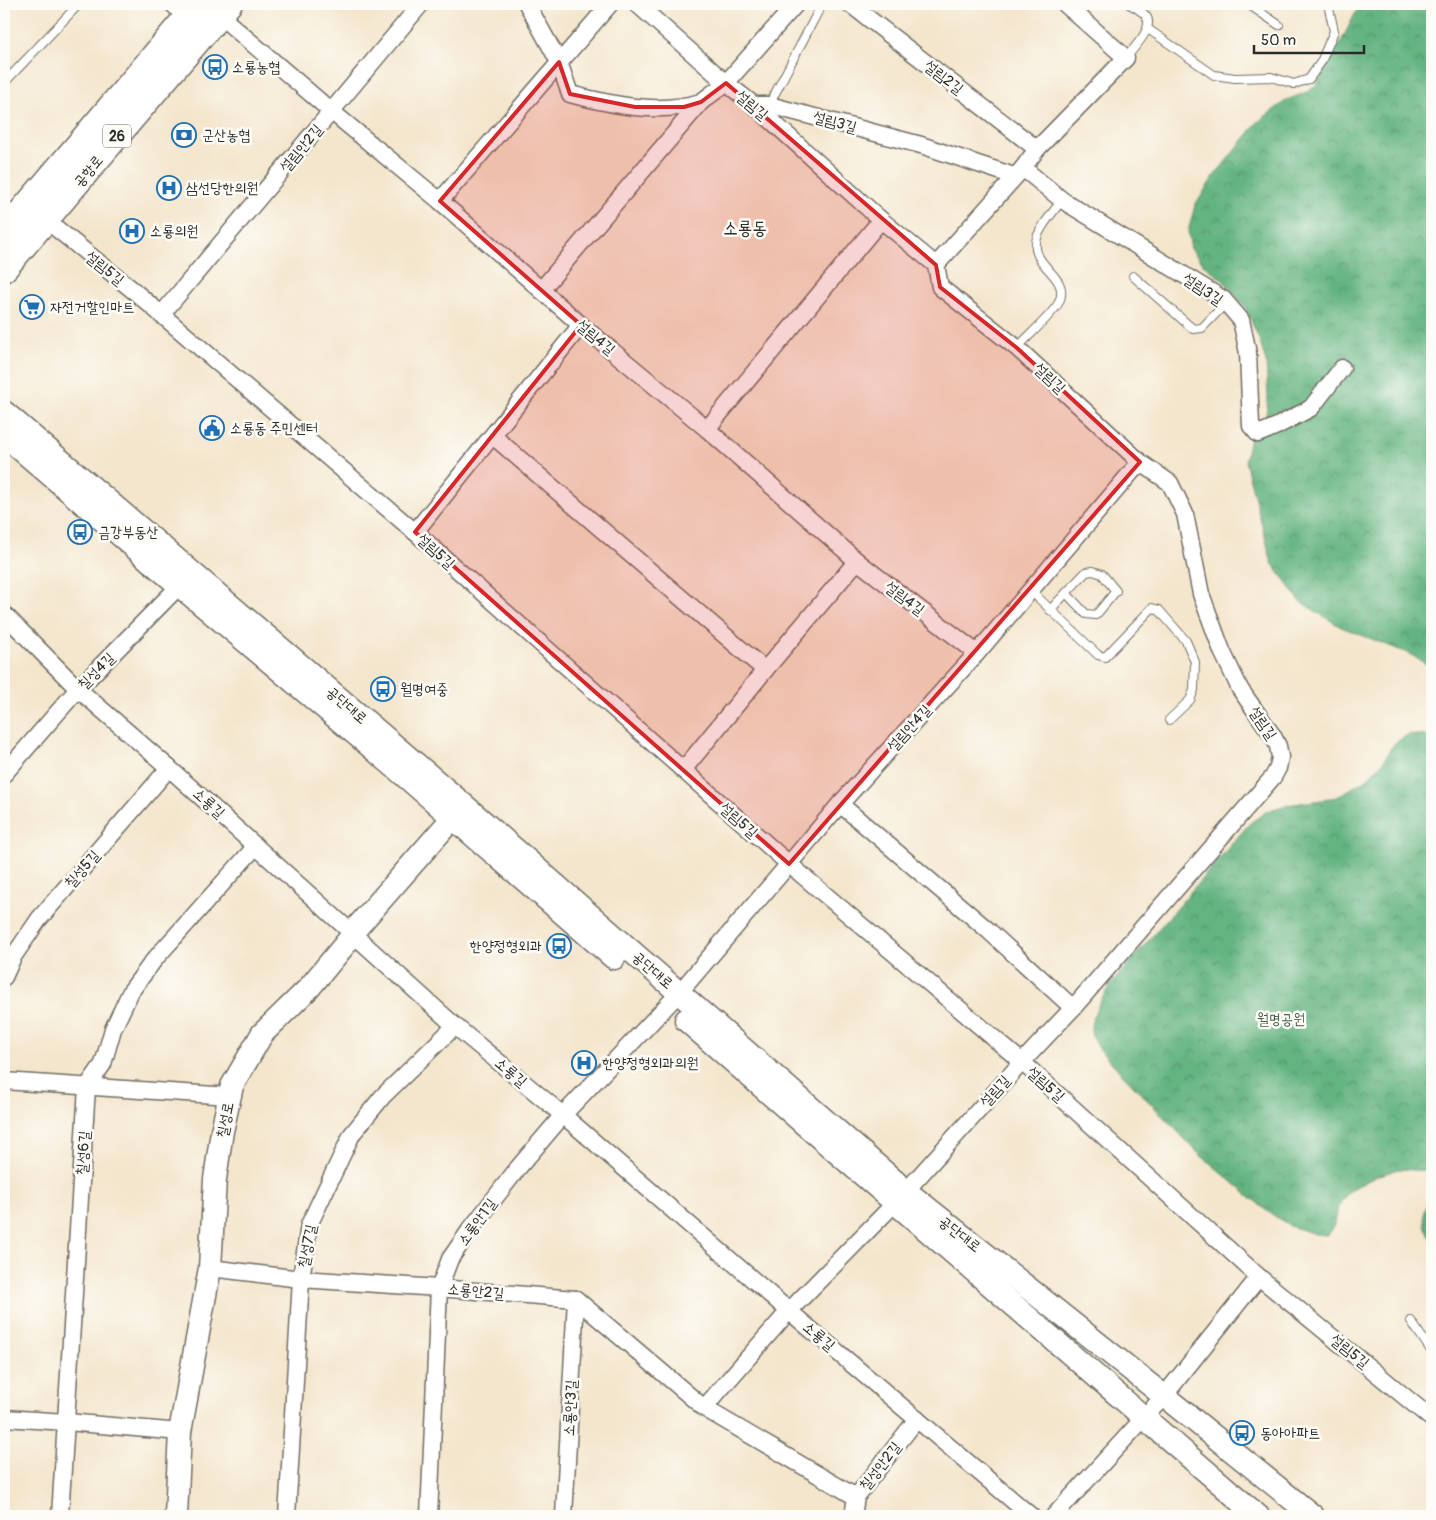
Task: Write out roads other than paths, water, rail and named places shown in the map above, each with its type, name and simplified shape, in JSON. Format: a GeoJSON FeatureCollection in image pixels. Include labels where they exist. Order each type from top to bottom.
{"type":"FeatureCollection","features":[{"type":"Feature","properties":{"kind":"main road","name":"공항로"},"geometry":{"type":"LineString","coordinates":[[4,269],[46,220],[201,9]]}},
{"type":"Feature","properties":{"kind":"main road","name":"공항로"},"geometry":{"type":"LineString","coordinates":[[4,232],[201,9]]}},
{"type":"Feature","properties":{"kind":"street","name":"설림안2길"},"geometry":{"type":"LineString","coordinates":[[161,315],[422,4]]}},
{"type":"Feature","properties":{"kind":"street"},"geometry":{"type":"LineString","coordinates":[[527,4],[559,62],[570,94],[599,102],[635,107],[684,107],[701,102]]}},
{"type":"Feature","properties":{"kind":"street"},"geometry":{"type":"LineString","coordinates":[[440,201],[610,4]]}},
{"type":"Feature","properties":{"kind":"street","name":"설림길"},"geometry":{"type":"LineString","coordinates":[[637,4],[726,83],[761,105],[882,220],[936,265],[940,287],[1017,348],[1140,462],[1170,483],[1185,514],[1201,594],[1222,651],[1240,689],[1274,736],[1280,757],[1278,768],[1273,777],[1073,1008],[901,1197],[789,1311],[704,1408]]}},
{"type":"Feature","properties":{"kind":"street","name":"설림길"},"geometry":{"type":"LineString","coordinates":[[726,83],[796,4]]}},
{"type":"Feature","properties":{"kind":"street","name":"설림2길"},"geometry":{"type":"LineString","coordinates":[[850,4],[1037,149]]}},
{"type":"Feature","properties":{"kind":"street"},"geometry":{"type":"LineString","coordinates":[[936,265],[1019,172],[1037,149],[1126,58],[1066,4]]}},
{"type":"Feature","properties":{"kind":"street","name":"설림4길"},"geometry":{"type":"LineString","coordinates":[[201,9],[331,111],[440,201],[541,290],[707,429],[857,561],[977,653]]}},
{"type":"Feature","properties":{"kind":"street"},"geometry":{"type":"LineString","coordinates":[[541,290],[701,102],[726,83]]}},
{"type":"Feature","properties":{"kind":"street","name":"설림3길"},"geometry":{"type":"LineString","coordinates":[[761,105],[921,145],[1019,172],[1223,300],[1241,320],[1248,353],[1251,426],[1258,434],[1278,426],[1311,408],[1342,368]]}},
{"type":"Feature","properties":{"kind":"street","name":"설림5길"},"geometry":{"type":"LineString","coordinates":[[46,220],[161,315],[415,532],[789,864],[1022,1062],[1259,1277],[1432,1418]]}},
{"type":"Feature","properties":{"kind":"street"},"geometry":{"type":"LineString","coordinates":[[707,429],[882,220]]}},
{"type":"Feature","properties":{"kind":"street"},"geometry":{"type":"LineString","coordinates":[[415,532],[581,324]]}},
{"type":"Feature","properties":{"kind":"street","name":"공단대로"},"geometry":{"type":"LineString","coordinates":[[4,412],[186,580]]}},
{"type":"Feature","properties":{"kind":"street","name":"공단대로"},"geometry":{"type":"LineString","coordinates":[[4,435],[186,580],[458,811],[901,1197],[1144,1418],[1258,1516]]}},
{"type":"Feature","properties":{"kind":"street"},"geometry":{"type":"LineString","coordinates":[[493,436],[765,670]]}},
{"type":"Feature","properties":{"kind":"street","name":"설림안4길"},"geometry":{"type":"LineString","coordinates":[[674,999],[840,804],[977,653],[1140,462]]}},
{"type":"Feature","properties":{"kind":"street"},"geometry":{"type":"LineString","coordinates":[[683,770],[857,561]]}},
{"type":"Feature","properties":{"kind":"street","name":"칠성4길"},"geometry":{"type":"LineString","coordinates":[[4,774],[78,689],[186,580]]}},
{"type":"Feature","properties":{"kind":"street","name":"소룡길"},"geometry":{"type":"LineString","coordinates":[[4,614],[78,689],[169,768],[455,1026],[563,1115],[789,1311],[1031,1516]]}},
{"type":"Feature","properties":{"kind":"street","name":"칠성5길"},"geometry":{"type":"LineString","coordinates":[[4,977],[13,957],[39,919],[169,768]]}},
{"type":"Feature","properties":{"kind":"street"},"geometry":{"type":"LineString","coordinates":[[840,804],[989,931],[1073,1008]]}},
{"type":"Feature","properties":{"kind":"street","name":"칠성로"},"geometry":{"type":"LineString","coordinates":[[176,1516],[180,1432],[210,1268],[216,1179],[222,1131],[232,1086],[262,1034],[309,988],[352,936],[352,933],[458,811]]}},
{"type":"Feature","properties":{"kind":"street"},"geometry":{"type":"LineString","coordinates":[[87,1087],[103,1064],[113,1029],[131,990],[154,960],[256,846]]}},
{"type":"Feature","properties":{"kind":"street","name":"소룡안1길"},"geometry":{"type":"LineString","coordinates":[[429,1516],[439,1288],[450,1259],[518,1168],[563,1115],[674,999]]}},
{"type":"Feature","properties":{"kind":"street","name":"칠성7길"},"geometry":{"type":"LineString","coordinates":[[287,1516],[301,1279],[309,1225],[352,1134],[383,1096],[455,1026]]}},
{"type":"Feature","properties":{"kind":"street"},"geometry":{"type":"LineString","coordinates":[[4,1081],[230,1096]]}},
{"type":"Feature","properties":{"kind":"street","name":"칠성6길"},"geometry":{"type":"LineString","coordinates":[[60,1516],[87,1087]]}},
{"type":"Feature","properties":{"kind":"street","name":"공단대로"},"geometry":{"type":"LineString","coordinates":[[901,1197],[1164,1396],[1312,1516]]}},
{"type":"Feature","properties":{"kind":"street","name":"소룡안2길"},"geometry":{"type":"LineString","coordinates":[[210,1268],[301,1279],[576,1299]]}},
{"type":"Feature","properties":{"kind":"street"},"geometry":{"type":"LineString","coordinates":[[1054,1516],[1164,1396],[1259,1277]]}},
{"type":"Feature","properties":{"kind":"street"},"geometry":{"type":"LineString","coordinates":[[576,1299],[704,1408],[856,1497]]}},
{"type":"Feature","properties":{"kind":"street","name":"소룡안3길"},"geometry":{"type":"LineString","coordinates":[[564,1516],[576,1299]]}},
{"type":"Feature","properties":{"kind":"street"},"geometry":{"type":"LineString","coordinates":[[4,1418],[180,1432]]}},
{"type":"Feature","properties":{"kind":"street","name":"칠성안2길"},"geometry":{"type":"LineString","coordinates":[[853,1516],[856,1497],[917,1419]]}},
{"type":"Feature","properties":{"kind":"lane"},"geometry":{"type":"LineString","coordinates":[[4,83],[78,4]]}},
{"type":"Feature","properties":{"kind":"lane"},"geometry":{"type":"LineString","coordinates":[[761,105],[822,4]]}},
{"type":"Feature","properties":{"kind":"lane"},"geometry":{"type":"LineString","coordinates":[[1126,58],[1148,29],[1149,22],[1146,15],[1129,4]]}},
{"type":"Feature","properties":{"kind":"lane"},"geometry":{"type":"LineString","coordinates":[[1248,4],[1279,25]]}},
{"type":"Feature","properties":{"kind":"lane"},"geometry":{"type":"LineString","coordinates":[[1148,29],[1214,75],[1235,78],[1271,77],[1294,84],[1309,79],[1321,62],[1334,31],[1328,4]]}},
{"type":"Feature","properties":{"kind":"lane"},"geometry":{"type":"LineString","coordinates":[[1017,348],[1059,305],[1063,292],[1058,280],[1038,259],[1035,249],[1038,235],[1062,200]]}},
{"type":"Feature","properties":{"kind":"lane"},"geometry":{"type":"LineString","coordinates":[[1133,276],[1193,329],[1202,328],[1226,303]]}},
{"type":"Feature","properties":{"kind":"lane"},"geometry":{"type":"LineString","coordinates":[[1050,610],[1066,593],[1086,572],[1093,571],[1102,574],[1116,591],[1096,615],[1086,614],[1066,593]]}},
{"type":"Feature","properties":{"kind":"lane"},"geometry":{"type":"LineString","coordinates":[[1030,590],[1098,655],[1105,657],[1152,608],[1159,610],[1186,641],[1195,662],[1194,690],[1190,700],[1169,720]]}},
{"type":"Feature","properties":{"kind":"lane"},"geometry":{"type":"LineString","coordinates":[[1411,1321],[1432,1352]]}},
{"type":"Feature","properties":{"kind":"place","name":"소룡농협"},"geometry":{"type":"Point","coordinates":[215,67]}},
{"type":"Feature","properties":{"kind":"place","name":"군산농협"},"geometry":{"type":"Point","coordinates":[184,135]}},
{"type":"Feature","properties":{"kind":"place","name":"삼선당한의원"},"geometry":{"type":"Point","coordinates":[169,188]}},
{"type":"Feature","properties":{"kind":"place","name":"소룡의원"},"geometry":{"type":"Point","coordinates":[132,231]}},
{"type":"Feature","properties":{"kind":"place","name":"자전거할인마트"},"geometry":{"type":"Point","coordinates":[32,307]}},
{"type":"Feature","properties":{"kind":"place","name":"소룡동 주민센터"},"geometry":{"type":"Point","coordinates":[212,428]}},
{"type":"Feature","properties":{"kind":"place","name":"금강부동산"},"geometry":{"type":"Point","coordinates":[80,532]}},
{"type":"Feature","properties":{"kind":"place","name":"월명여중"},"geometry":{"type":"Point","coordinates":[383,689]}},
{"type":"Feature","properties":{"kind":"place","name":"한양정형외과"},"geometry":{"type":"Point","coordinates":[559,946]}},
{"type":"Feature","properties":{"kind":"place","name":"한양정형외과의원"},"geometry":{"type":"Point","coordinates":[584,1063]}},
{"type":"Feature","properties":{"kind":"place","name":"동아아파트"},"geometry":{"type":"Point","coordinates":[1242,1433]}},
{"type":"Feature","properties":{"kind":"district","name":"소룡동"},"geometry":{"type":"Point","coordinates":[745,228]}},
{"type":"Feature","properties":{"kind":"park label","name":"월명공원"},"geometry":{"type":"Point","coordinates":[1281,1019]}}]}
